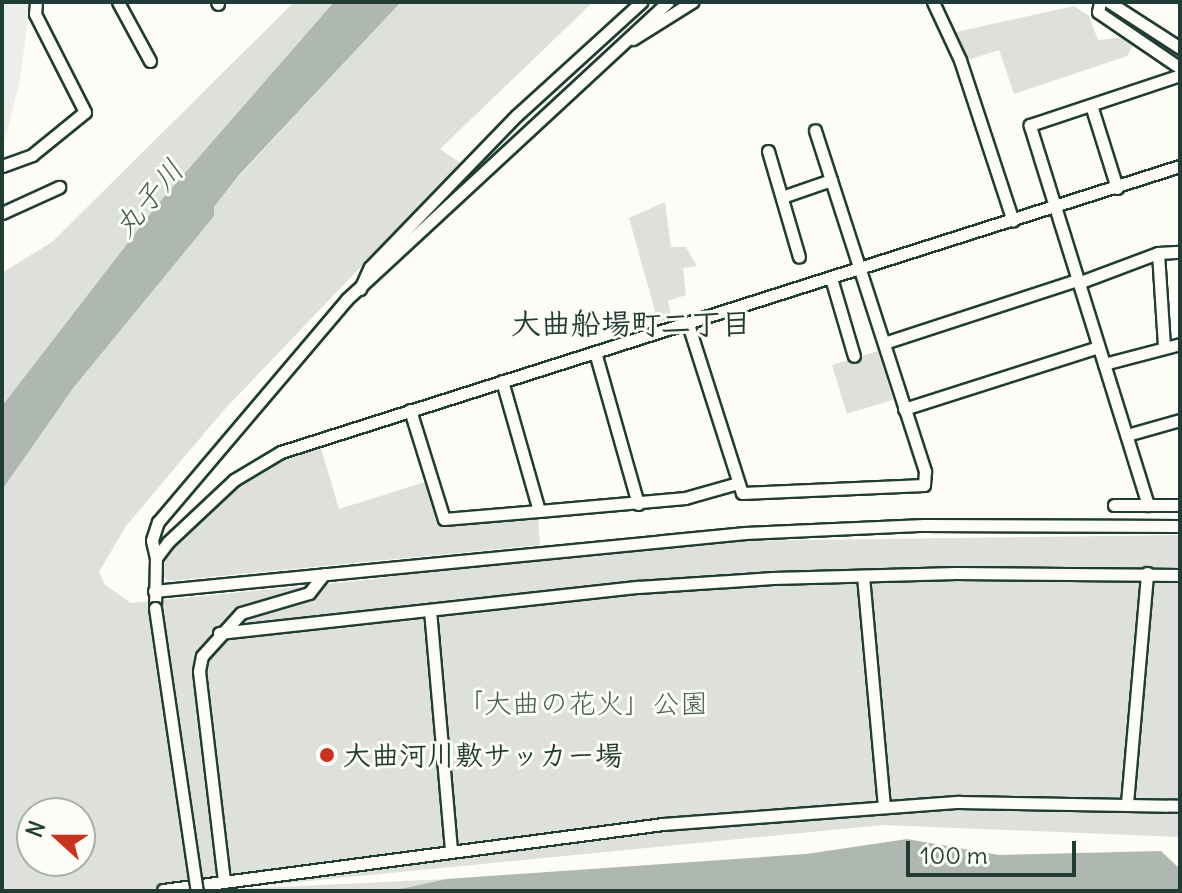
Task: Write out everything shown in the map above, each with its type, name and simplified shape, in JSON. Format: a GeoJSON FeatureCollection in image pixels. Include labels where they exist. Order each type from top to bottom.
{"type":"FeatureCollection","features":[{"type":"Feature","properties":{"kind":"street"},"geometry":{"type":"LineString","coordinates":[[2,166],[32,155],[85,112],[35,14],[36,2]]}},
{"type":"Feature","properties":{"kind":"street"},"geometry":{"type":"LineString","coordinates":[[118,2],[150,61]]}},
{"type":"Feature","properties":{"kind":"street"},"geometry":{"type":"LineString","coordinates":[[360,289],[370,267],[507,126],[641,2]]}},
{"type":"Feature","properties":{"kind":"street"},"geometry":{"type":"LineString","coordinates":[[197,891],[155,608],[156,558],[152,540],[158,522],[360,289],[611,50],[668,2]]}},
{"type":"Feature","properties":{"kind":"street"},"geometry":{"type":"LineString","coordinates":[[611,50],[692,2]]}},
{"type":"Feature","properties":{"kind":"street"},"geometry":{"type":"LineString","coordinates":[[933,2],[960,60],[1013,221]]}},
{"type":"Feature","properties":{"kind":"street"},"geometry":{"type":"LineString","coordinates":[[1100,2],[1098,12],[1180,68]]}},
{"type":"Feature","properties":{"kind":"street"},"geometry":{"type":"LineString","coordinates":[[1109,2],[1180,48]]}},
{"type":"Feature","properties":{"kind":"street"},"geometry":{"type":"LineString","coordinates":[[1148,505],[1030,125],[1180,75]]}},
{"type":"Feature","properties":{"kind":"street"},"geometry":{"type":"LineString","coordinates":[[1091,105],[1117,188]]}},
{"type":"Feature","properties":{"kind":"street"},"geometry":{"type":"LineString","coordinates":[[688,324],[742,493],[924,485],[925,471],[815,130]]}},
{"type":"Feature","properties":{"kind":"street"},"geometry":{"type":"LineString","coordinates":[[768,151],[799,257]]}},
{"type":"Feature","properties":{"kind":"street"},"geometry":{"type":"LineString","coordinates":[[156,558],[251,468],[281,452],[1056,209],[1180,166]]}},
{"type":"Feature","properties":{"kind":"street"},"geometry":{"type":"LineString","coordinates":[[782,197],[831,180]]}},
{"type":"Feature","properties":{"kind":"street"},"geometry":{"type":"LineString","coordinates":[[2,213],[59,187]]}},
{"type":"Feature","properties":{"kind":"street"},"geometry":{"type":"LineString","coordinates":[[884,343],[1078,282],[1158,253],[1180,252]]}},
{"type":"Feature","properties":{"kind":"street"},"geometry":{"type":"LineString","coordinates":[[1158,253],[1164,345]]}},
{"type":"Feature","properties":{"kind":"street"},"geometry":{"type":"LineString","coordinates":[[831,278],[854,356]]}},
{"type":"Feature","properties":{"kind":"street"},"geometry":{"type":"LineString","coordinates":[[1104,364],[1164,345],[1180,344]]}},
{"type":"Feature","properties":{"kind":"street"},"geometry":{"type":"LineString","coordinates":[[904,409],[1098,347]]}},
{"type":"Feature","properties":{"kind":"street"},"geometry":{"type":"LineString","coordinates":[[595,352],[638,504]]}},
{"type":"Feature","properties":{"kind":"street"},"geometry":{"type":"LineString","coordinates":[[502,381],[539,511]]}},
{"type":"Feature","properties":{"kind":"street"},"geometry":{"type":"LineString","coordinates":[[410,410],[444,519],[638,504],[685,498],[738,483]]}},
{"type":"Feature","properties":{"kind":"street"},"geometry":{"type":"LineString","coordinates":[[1127,435],[1180,420]]}},
{"type":"Feature","properties":{"kind":"street"},"geometry":{"type":"LineString","coordinates":[[1161,427],[1180,431]]}},
{"type":"Feature","properties":{"kind":"street"},"geometry":{"type":"LineString","coordinates":[[1114,505],[1180,505]]}},
{"type":"Feature","properties":{"kind":"street"},"geometry":{"type":"LineString","coordinates":[[154,591],[745,533],[924,525],[1180,526]]}},
{"type":"Feature","properties":{"kind":"street"},"geometry":{"type":"LineString","coordinates":[[1127,803],[1147,573]]}},
{"type":"Feature","properties":{"kind":"street"},"geometry":{"type":"LineString","coordinates":[[224,881],[199,671],[202,656],[219,633],[241,613],[309,593],[324,574]]}},
{"type":"Feature","properties":{"kind":"street"},"geometry":{"type":"LineString","coordinates":[[219,633],[638,587],[863,576],[1180,575]]}},
{"type":"Feature","properties":{"kind":"street"},"geometry":{"type":"LineString","coordinates":[[863,576],[884,807]]}},
{"type":"Feature","properties":{"kind":"street"},"geometry":{"type":"LineString","coordinates":[[430,610],[451,849]]}},
{"type":"Feature","properties":{"kind":"street"},"geometry":{"type":"LineString","coordinates":[[163,890],[557,834],[884,807],[1127,803],[1180,806]]}},
{"type":"Feature","properties":{"kind":"shaded area"},"geometry":{"type":"Polygon","coordinates":[[[2,2],[30,2],[20,80],[2,152],[2,2]]]}},
{"type":"Feature","properties":{"kind":"shaded area"},"geometry":{"type":"Polygon","coordinates":[[[334,2],[401,2],[240,174],[214,207],[214,216],[74,387],[2,490],[2,406],[157,205],[334,2]]]}},
{"type":"Feature","properties":{"kind":"shaded area"},"geometry":{"type":"Polygon","coordinates":[[[907,839],[999,855],[1161,851],[1180,869],[1180,891],[390,891],[447,879],[806,854],[907,839]]]}},
{"type":"Feature","properties":{"kind":"green space"},"geometry":{"type":"Polygon","coordinates":[[[294,2],[334,2],[157,205],[2,406],[2,273],[52,242],[294,2]]]}},
{"type":"Feature","properties":{"kind":"green space","name":"「大曲の花火」公園"},"geometry":{"type":"Polygon","coordinates":[[[401,2],[593,2],[440,149],[460,163],[223,411],[126,526],[99,572],[105,585],[131,603],[367,580],[562,553],[729,541],[1180,535],[1180,837],[883,825],[216,890],[447,879],[390,891],[2,891],[2,490],[74,387],[213,216],[214,207],[401,2]]]}},
{"type":"Feature","properties":{"kind":"green space"},"geometry":{"type":"Polygon","coordinates":[[[1074,6],[1089,16],[1098,40],[1127,37],[1133,45],[1127,56],[1014,94],[999,50],[968,60],[956,32],[1074,6]]]}},
{"type":"Feature","properties":{"kind":"green space"},"geometry":{"type":"Polygon","coordinates":[[[665,202],[671,247],[686,247],[697,266],[683,268],[686,295],[668,301],[672,319],[658,322],[629,218],[665,202]]]}},
{"type":"Feature","properties":{"kind":"green space"},"geometry":{"type":"Polygon","coordinates":[[[878,351],[893,400],[847,414],[832,365],[878,351]]]}},
{"type":"Feature","properties":{"kind":"green space"},"geometry":{"type":"Polygon","coordinates":[[[320,445],[339,509],[425,482],[439,525],[538,517],[540,545],[169,581],[162,576],[164,558],[241,481],[277,461],[320,445]]]}},
{"type":"Feature","properties":{"kind":"place","name":"大曲河川敷サッカー場"},"geometry":{"type":"Point","coordinates":[327,755]}},
{"type":"Feature","properties":{"kind":"district","name":"大曲船場町二丁目"},"geometry":{"type":"Point","coordinates":[631,323]}},
{"type":"Feature","properties":{"kind":"water label","name":"丸子川"},"geometry":{"type":"Point","coordinates":[148,198]}}]}
